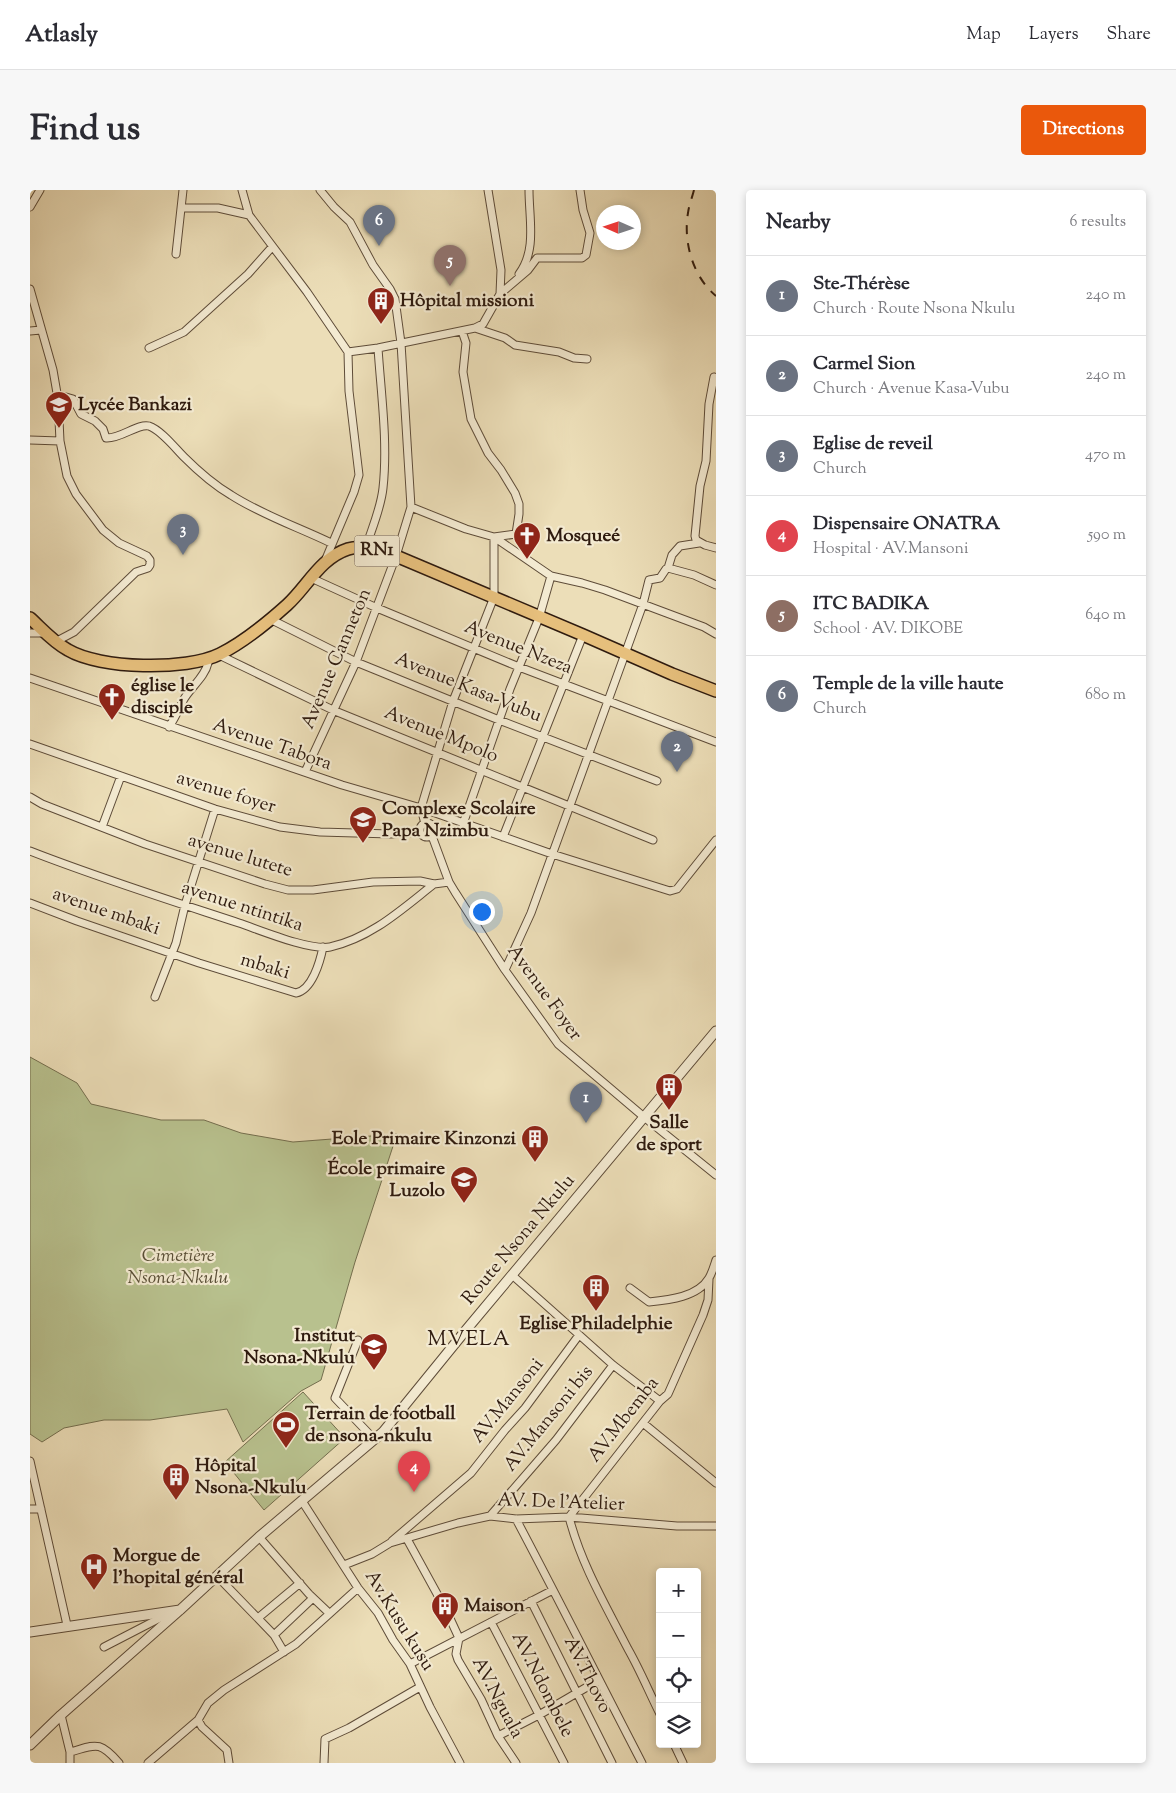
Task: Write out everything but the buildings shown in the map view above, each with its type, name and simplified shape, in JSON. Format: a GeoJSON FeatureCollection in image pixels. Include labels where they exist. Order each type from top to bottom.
{"type":"FeatureCollection","features":[{"type":"Feature","properties":{"kind":"highway","name":"RN1"},"geometry":{"type":"LineString","coordinates":[[30,618],[55,642],[82,657],[112,664],[181,664],[206,660],[219,655],[270,619],[288,603],[324,564],[346,550],[366,547],[396,556],[539,618],[716,691]]}},
{"type":"Feature","properties":{"kind":"street"},"geometry":{"type":"LineString","coordinates":[[30,207],[40,190]]}},
{"type":"Feature","properties":{"kind":"street"},"geometry":{"type":"LineString","coordinates":[[176,254],[183,190]]}},
{"type":"Feature","properties":{"kind":"street"},"geometry":{"type":"LineString","coordinates":[[242,190],[249,215],[348,352],[348,391],[359,475],[350,502],[331,543],[324,564]]}},
{"type":"Feature","properties":{"kind":"street"},"geometry":{"type":"LineString","coordinates":[[320,190],[350,222],[373,265],[393,294],[401,343],[411,507],[466,529],[494,537],[550,576],[582,582],[704,627],[716,634]]}},
{"type":"Feature","properties":{"kind":"street"},"geometry":{"type":"LineString","coordinates":[[488,190],[501,270],[500,294]]}},
{"type":"Feature","properties":{"kind":"street"},"geometry":{"type":"LineString","coordinates":[[516,279],[529,258],[529,190]]}},
{"type":"Feature","properties":{"kind":"street"},"geometry":{"type":"LineString","coordinates":[[348,352],[378,348],[475,328],[483,324],[500,294],[528,270],[537,258],[582,258],[586,255],[590,233],[583,210],[580,190]]}},
{"type":"Feature","properties":{"kind":"street"},"geometry":{"type":"LineString","coordinates":[[182,208],[218,208],[249,215]]}},
{"type":"Feature","properties":{"kind":"street"},"geometry":{"type":"LineString","coordinates":[[150,348],[184,332],[248,274],[272,246]]}},
{"type":"Feature","properties":{"kind":"street"},"geometry":{"type":"LineString","coordinates":[[30,289],[53,370],[58,399],[60,441],[67,476],[76,494],[103,530],[119,543],[147,556],[150,560],[148,568],[136,572],[74,632],[55,642]]}},
{"type":"Feature","properties":{"kind":"street"},"geometry":{"type":"LineString","coordinates":[[475,328],[505,338],[515,344],[559,352],[574,358],[587,359]]}},
{"type":"Feature","properties":{"kind":"street"},"geometry":{"type":"LineString","coordinates":[[30,331],[41,330]]}},
{"type":"Feature","properties":{"kind":"street"},"geometry":{"type":"LineString","coordinates":[[462,330],[466,343],[463,372],[471,419],[488,453],[510,483],[519,504],[516,534],[494,537]]}},
{"type":"Feature","properties":{"kind":"street"},"geometry":{"type":"LineString","coordinates":[[366,547],[381,501],[383,488],[383,424],[378,348]]}},
{"type":"Feature","properties":{"kind":"street"},"geometry":{"type":"LineString","coordinates":[[699,543],[695,536],[696,518],[700,486],[706,461],[714,377]]}},
{"type":"Feature","properties":{"kind":"street"},"geometry":{"type":"LineString","coordinates":[[58,399],[70,397],[81,414],[103,429],[106,438],[124,435],[142,426],[149,426],[163,436],[194,466],[231,495],[331,543]]}},
{"type":"Feature","properties":{"kind":"street"},"geometry":{"type":"LineString","coordinates":[[30,440],[60,441]]}},
{"type":"Feature","properties":{"kind":"street","name":"Avenue Canneton"},"geometry":{"type":"LineString","coordinates":[[305,772],[335,711],[356,662],[396,556],[411,507]]}},
{"type":"Feature","properties":{"kind":"street"},"geometry":{"type":"LineString","coordinates":[[425,824],[421,808],[437,751],[453,701],[494,597],[494,537]]}},
{"type":"Feature","properties":{"kind":"street"},"geometry":{"type":"LineString","coordinates":[[669,569],[672,555],[680,546],[699,543],[716,548]]}},
{"type":"Feature","properties":{"kind":"street"},"geometry":{"type":"LineString","coordinates":[[505,970],[531,913],[625,654],[648,580],[660,578],[666,569],[669,569],[694,574],[716,585]]}},
{"type":"Feature","properties":{"kind":"street"},"geometry":{"type":"LineString","coordinates":[[463,824],[499,720],[539,618],[550,576]]}},
{"type":"Feature","properties":{"kind":"street","name":"Avenue Nzeza"},"geometry":{"type":"LineString","coordinates":[[310,578],[519,667],[716,742]]}},
{"type":"Feature","properties":{"kind":"street","name":"Avenue Kasa-Vubu"},"geometry":{"type":"LineString","coordinates":[[270,619],[356,662],[657,781]]}},
{"type":"Feature","properties":{"kind":"street"},"geometry":{"type":"LineString","coordinates":[[30,632],[47,634]]}},
{"type":"Feature","properties":{"kind":"street"},"geometry":{"type":"LineString","coordinates":[[503,837],[582,635]]}},
{"type":"Feature","properties":{"kind":"street","name":"Avenue Mpolo"},"geometry":{"type":"LineString","coordinates":[[219,655],[335,711],[482,769],[653,840]]}},
{"type":"Feature","properties":{"kind":"street"},"geometry":{"type":"LineString","coordinates":[[169,728],[186,697],[206,670],[208,663],[206,660]]}},
{"type":"Feature","properties":{"kind":"street","name":"Avenue Tabora"},"geometry":{"type":"LineString","coordinates":[[30,678],[169,728],[342,785],[421,808],[552,854],[670,891],[676,889],[716,840]]}},
{"type":"Feature","properties":{"kind":"street","name":"avenue foyer"},"geometry":{"type":"LineString","coordinates":[[30,744],[215,809],[280,827],[320,832],[391,834],[420,832]]}},
{"type":"Feature","properties":{"kind":"street"},"geometry":{"type":"LineString","coordinates":[[102,827],[121,776]]}},
{"type":"Feature","properties":{"kind":"street","name":"avenue lutete"},"geometry":{"type":"LineString","coordinates":[[30,797],[42,804],[145,844],[288,890],[306,890],[373,882],[420,881],[434,884],[449,882]]}},
{"type":"Feature","properties":{"kind":"street"},"geometry":{"type":"LineString","coordinates":[[155,997],[176,943],[198,860],[215,809]]}},
{"type":"Feature","properties":{"kind":"street"},"geometry":{"type":"LineString","coordinates":[[425,824],[430,824],[433,827],[434,832],[432,836],[424,837],[420,832],[421,827],[425,824]]}},
{"type":"Feature","properties":{"kind":"street","name":"Avenue Foyer"},"geometry":{"type":"LineString","coordinates":[[432,836],[449,882],[505,970],[558,1044],[716,1175]]}},
{"type":"Feature","properties":{"kind":"street","name":"avenue ntintika"},"geometry":{"type":"LineString","coordinates":[[30,851],[118,884],[289,940],[323,948],[362,936],[392,918],[434,884]]}},
{"type":"Feature","properties":{"kind":"street","name":"avenue mbaki"},"geometry":{"type":"LineString","coordinates":[[30,903],[77,921],[171,952]]}},
{"type":"Feature","properties":{"kind":"street","name":"mbaki"},"geometry":{"type":"LineString","coordinates":[[171,952],[296,993],[302,992],[309,984],[323,948]]}},
{"type":"Feature","properties":{"kind":"street","name":"Route Nsona Nkulu"},"geometry":{"type":"LineString","coordinates":[[30,1745],[259,1537],[383,1432],[512,1274],[716,1032]]}},
{"type":"Feature","properties":{"kind":"street","name":"AV.Mbemba"},"geometry":{"type":"LineString","coordinates":[[569,1517],[660,1400],[668,1394],[703,1315],[708,1300],[709,1279],[716,1260]]}},
{"type":"Feature","properties":{"kind":"street"},"geometry":{"type":"LineString","coordinates":[[512,1274],[613,1365],[660,1400]]}},
{"type":"Feature","properties":{"kind":"street"},"geometry":{"type":"LineString","coordinates":[[630,1288],[649,1302],[659,1301],[690,1294],[709,1279]]}},
{"type":"Feature","properties":{"kind":"street","name":"AV.Mansoni"},"geometry":{"type":"LineString","coordinates":[[390,1543],[471,1473],[525,1408],[579,1335]]}},
{"type":"Feature","properties":{"kind":"street"},"geometry":{"type":"LineString","coordinates":[[358,1340],[335,1398],[374,1439]]}},
{"type":"Feature","properties":{"kind":"street","name":"AV.Mansoni bis"},"geometry":{"type":"LineString","coordinates":[[490,1516],[556,1440],[613,1365]]}},
{"type":"Feature","properties":{"kind":"street"},"geometry":{"type":"LineString","coordinates":[[643,1423],[716,1482]]}},
{"type":"Feature","properties":{"kind":"street"},"geometry":{"type":"LineString","coordinates":[[30,1460],[67,1625]]}},
{"type":"Feature","properties":{"kind":"street","name":"Av.Kusu kusu"},"geometry":{"type":"LineString","coordinates":[[302,1501],[410,1664],[460,1763]]}},
{"type":"Feature","properties":{"kind":"street"},"geometry":{"type":"LineString","coordinates":[[30,1509],[41,1509]]}},
{"type":"Feature","properties":{"kind":"street","name":"AV. De l'Atelier"},"geometry":{"type":"LineString","coordinates":[[390,1543],[458,1523],[490,1516],[516,1519],[569,1517],[677,1526],[716,1526]]}},
{"type":"Feature","properties":{"kind":"street"},"geometry":{"type":"LineString","coordinates":[[569,1517],[576,1544],[597,1590],[630,1651],[656,1706]]}},
{"type":"Feature","properties":{"kind":"street"},"geometry":{"type":"LineString","coordinates":[[516,1519],[642,1763]]}},
{"type":"Feature","properties":{"kind":"street"},"geometry":{"type":"LineString","coordinates":[[259,1537],[313,1598],[329,1613]]}},
{"type":"Feature","properties":{"kind":"street","name":"AV.Nguala"},"geometry":{"type":"LineString","coordinates":[[407,1539],[444,1605],[459,1638],[456,1654],[458,1660],[481,1699],[498,1736],[516,1763]]}},
{"type":"Feature","properties":{"kind":"street"},"geometry":{"type":"LineString","coordinates":[[344,1564],[372,1554],[390,1543]]}},
{"type":"Feature","properties":{"kind":"street"},"geometry":{"type":"LineString","coordinates":[[217,1576],[274,1635],[284,1652]]}},
{"type":"Feature","properties":{"kind":"street"},"geometry":{"type":"LineString","coordinates":[[258,1618],[300,1583]]}},
{"type":"Feature","properties":{"kind":"street"},"geometry":{"type":"LineString","coordinates":[[148,1763],[198,1720],[204,1707],[224,1690],[296,1644],[358,1588]]}},
{"type":"Feature","properties":{"kind":"street"},"geometry":{"type":"LineString","coordinates":[[410,1664],[553,1590]]}},
{"type":"Feature","properties":{"kind":"street"},"geometry":{"type":"LineString","coordinates":[[274,1635],[313,1598]]}},
{"type":"Feature","properties":{"kind":"street","name":"AV.Thovo"},"geometry":{"type":"LineString","coordinates":[[531,1601],[612,1763]]}},
{"type":"Feature","properties":{"kind":"street"},"geometry":{"type":"LineString","coordinates":[[30,1632],[67,1625],[180,1610]]}},
{"type":"Feature","properties":{"kind":"street"},"geometry":{"type":"LineString","coordinates":[[104,1647],[164,1616],[168,1612]]}},
{"type":"Feature","properties":{"kind":"street","name":"AV.Ndombele"},"geometry":{"type":"LineString","coordinates":[[491,1622],[564,1763]]}},
{"type":"Feature","properties":{"kind":"street"},"geometry":{"type":"LineString","coordinates":[[498,1736],[539,1716],[599,1680]]}},
{"type":"Feature","properties":{"kind":"street"},"geometry":{"type":"LineString","coordinates":[[324,1763],[326,1739],[349,1728],[420,1687]]}},
{"type":"Feature","properties":{"kind":"street"},"geometry":{"type":"LineString","coordinates":[[61,1715],[70,1752],[70,1763]]}},
{"type":"Feature","properties":{"kind":"street"},"geometry":{"type":"LineString","coordinates":[[198,1720],[202,1727],[227,1750],[229,1763]]}},
{"type":"Feature","properties":{"kind":"street"},"geometry":{"type":"LineString","coordinates":[[70,1752],[96,1745],[102,1747],[119,1763]]}},
{"type":"Feature","properties":{"kind":"street"},"geometry":{"type":"LineString","coordinates":[[675,1748],[679,1761]]}},
{"type":"Feature","properties":{"kind":"green space","name":"Cimetière Nsona-Nkulu"},"geometry":{"type":"Polygon","coordinates":[[[30,1057],[77,1083],[91,1104],[161,1120],[204,1120],[241,1133],[293,1142],[397,1134],[355,1262],[321,1380],[301,1391],[243,1442],[227,1409],[150,1420],[104,1420],[64,1428],[42,1442],[30,1434],[30,1057]]]}},
{"type":"Feature","properties":{"kind":"green space","name":"Terrain de football de nsona-nkulu"},"geometry":{"type":"Polygon","coordinates":[[[303,1392],[345,1438],[264,1510],[225,1462],[303,1392]]]}},
{"type":"Feature","properties":{"kind":"railway"},"geometry":{"type":"LineString","coordinates":[[694,190],[688,210],[687,224],[691,258],[701,279],[716,296]]}},
{"type":"Feature","properties":{"kind":"place","name":"Temple de la ville haute"},"geometry":{"type":"Point","coordinates":[379,246]}},
{"type":"Feature","properties":{"kind":"place","name":"ITC BADIKA"},"geometry":{"type":"Point","coordinates":[450,286]}},
{"type":"Feature","properties":{"kind":"place","name":"Hôpital missioni"},"geometry":{"type":"Point","coordinates":[381,325]}},
{"type":"Feature","properties":{"kind":"place","name":"Lycée Bankazi"},"geometry":{"type":"Point","coordinates":[59,429]}},
{"type":"Feature","properties":{"kind":"place","name":"Eglise de reveil"},"geometry":{"type":"Point","coordinates":[183,555]}},
{"type":"Feature","properties":{"kind":"place","name":"Mosqueé"},"geometry":{"type":"Point","coordinates":[527,560]}},
{"type":"Feature","properties":{"kind":"place","name":"église le disciple"},"geometry":{"type":"Point","coordinates":[112,721]}},
{"type":"Feature","properties":{"kind":"place","name":"Carmel Sion"},"geometry":{"type":"Point","coordinates":[677,772]}},
{"type":"Feature","properties":{"kind":"place","name":"Complexe Scolaire Papa Nzimbu"},"geometry":{"type":"Point","coordinates":[363,844]}},
{"type":"Feature","properties":{"kind":"place","name":"Salle de sport"},"geometry":{"type":"Point","coordinates":[669,1111]}},
{"type":"Feature","properties":{"kind":"place","name":"Ste-Thérèse"},"geometry":{"type":"Point","coordinates":[586,1123]}},
{"type":"Feature","properties":{"kind":"place","name":"Eole Primaire Kinzonzi"},"geometry":{"type":"Point","coordinates":[535,1163]}},
{"type":"Feature","properties":{"kind":"place","name":"École primaire Luzolo"},"geometry":{"type":"Point","coordinates":[464,1204]}},
{"type":"Feature","properties":{"kind":"place","name":"Eglise Philadelphie"},"geometry":{"type":"Point","coordinates":[596,1312]}},
{"type":"Feature","properties":{"kind":"place","name":"Institut Nsona-Nkulu"},"geometry":{"type":"Point","coordinates":[374,1371]}},
{"type":"Feature","properties":{"kind":"place","name":"Terrain de football de nsona-nkulu"},"geometry":{"type":"Point","coordinates":[286,1449]}},
{"type":"Feature","properties":{"kind":"place","name":"Dispensaire ONATRA"},"geometry":{"type":"Point","coordinates":[414,1492]}},
{"type":"Feature","properties":{"kind":"place","name":"Hôpital Nsona-Nkulu"},"geometry":{"type":"Point","coordinates":[176,1501]}},
{"type":"Feature","properties":{"kind":"place","name":"Morgue de l'hopital général"},"geometry":{"type":"Point","coordinates":[94,1591]}},
{"type":"Feature","properties":{"kind":"place","name":"Maison"},"geometry":{"type":"Point","coordinates":[445,1630]}},
{"type":"Feature","properties":{"kind":"district","name":"MVELA"},"geometry":{"type":"Point","coordinates":[469,1340]}}]}
